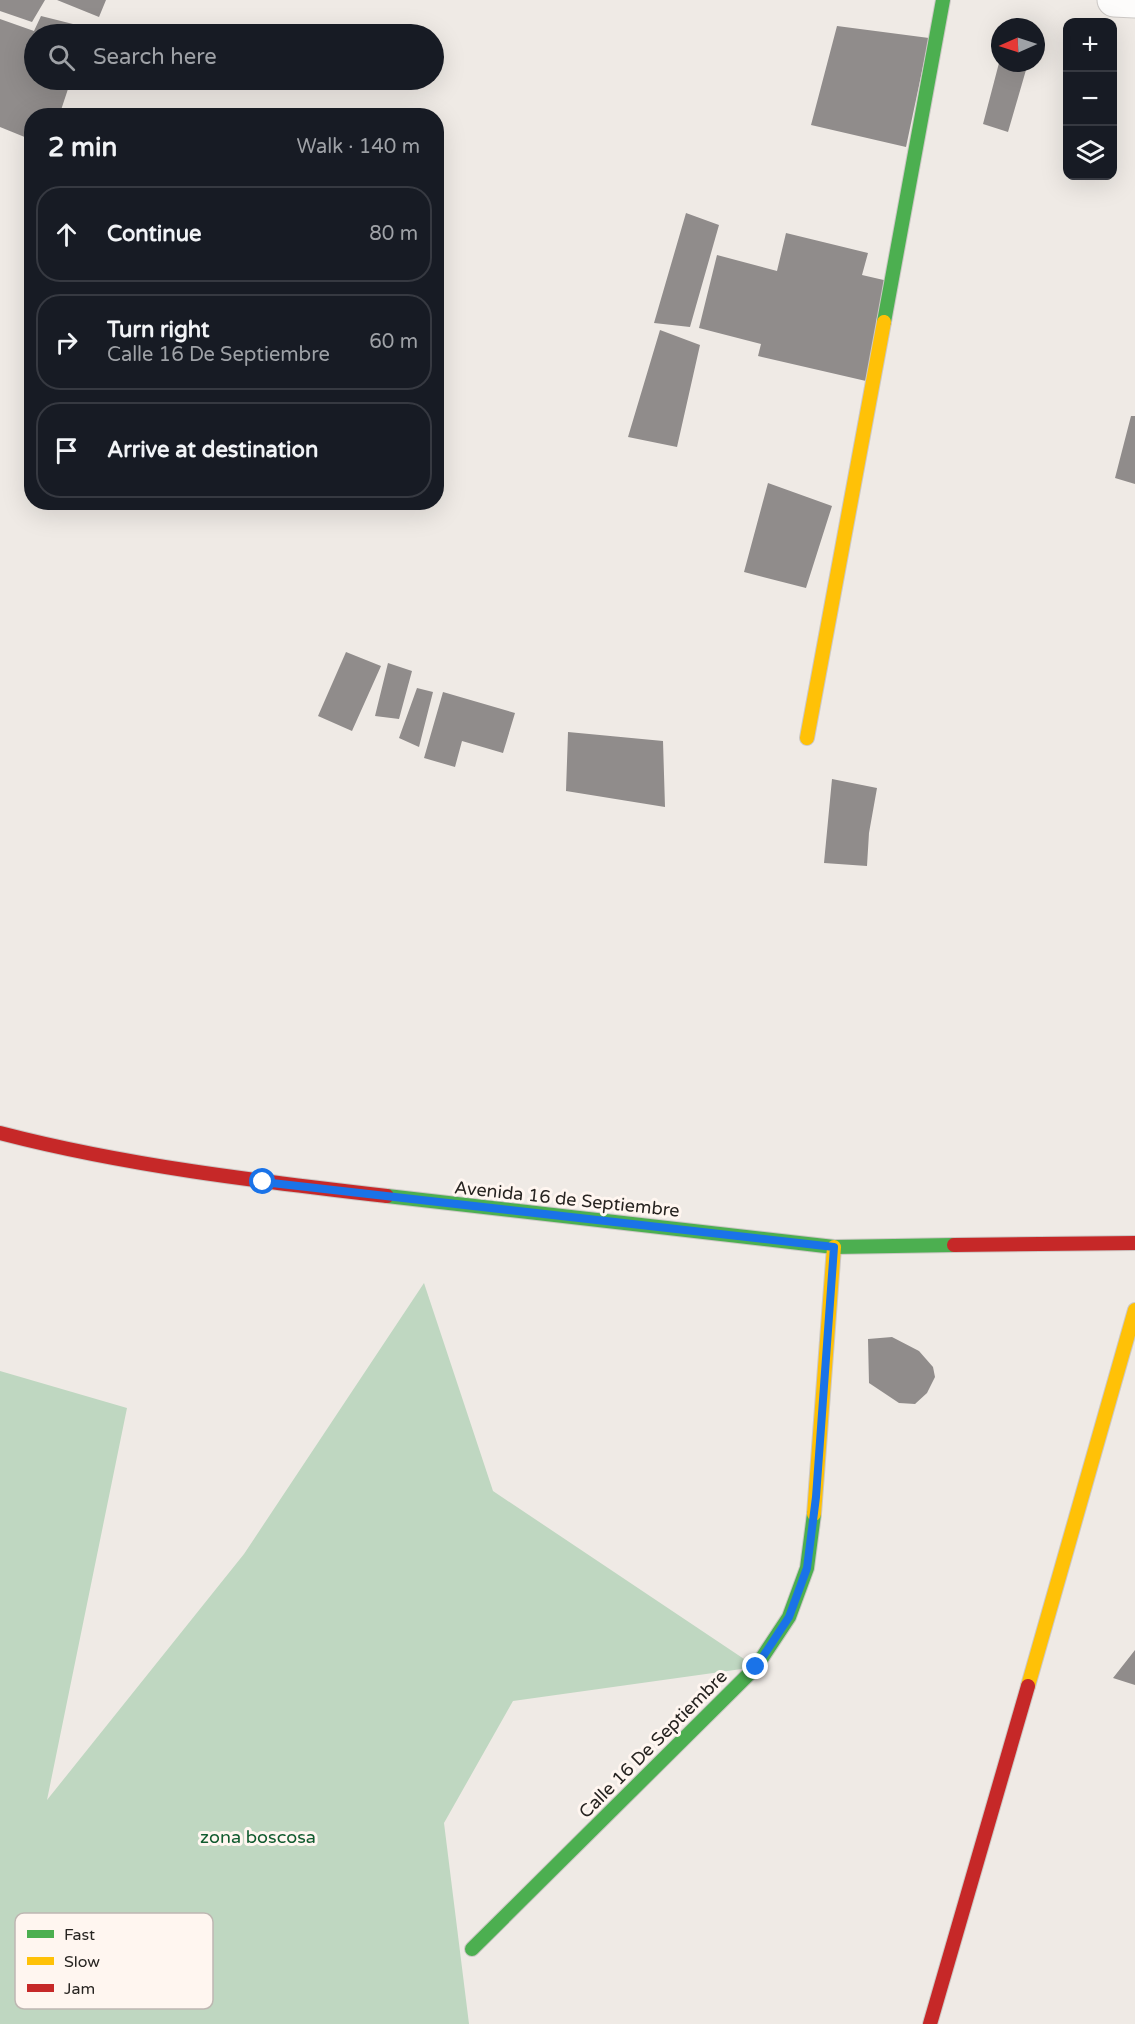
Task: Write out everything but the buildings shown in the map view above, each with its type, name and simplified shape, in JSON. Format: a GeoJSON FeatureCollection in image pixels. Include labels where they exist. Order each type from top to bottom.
{"type":"FeatureCollection","features":[{"type":"Feature","properties":{"kind":"street"},"geometry":{"type":"LineString","coordinates":[[807,738],[943,0]]}},
{"type":"Feature","properties":{"kind":"street"},"geometry":{"type":"LineString","coordinates":[[1114,0],[1135,1]]}},
{"type":"Feature","properties":{"kind":"street","name":"Avenida 16 de Septiembre"},"geometry":{"type":"LineString","coordinates":[[0,1133],[66,1150],[263,1182],[834,1247],[1135,1243]]}},
{"type":"Feature","properties":{"kind":"street","name":"Calle 16 De Septiembre"},"geometry":{"type":"LineString","coordinates":[[472,1949],[756,1667],[789,1617],[807,1568],[816,1497],[834,1247]]}},
{"type":"Feature","properties":{"kind":"street"},"geometry":{"type":"LineString","coordinates":[[930,2024],[1135,1310]]}},
{"type":"Feature","properties":{"kind":"green space","name":"zona boscosa"},"geometry":{"type":"Polygon","coordinates":[[[424,1283],[493,1491],[756,1667],[513,1701],[444,1823],[469,2024],[0,2024],[0,1371],[127,1408],[47,1800],[244,1554],[424,1283]]]}},
{"type":"Feature","properties":{"kind":"traffic: fast"},"geometry":{"type":"LineString","coordinates":[[884,322],[943,0]]}},
{"type":"Feature","properties":{"kind":"traffic: fast"},"geometry":{"type":"LineString","coordinates":[[387,1196],[834,1247],[954,1245]]}},
{"type":"Feature","properties":{"kind":"traffic: fast"},"geometry":{"type":"LineString","coordinates":[[472,1949],[756,1667],[789,1617],[807,1568],[814,1514]]}},
{"type":"Feature","properties":{"kind":"traffic: slow"},"geometry":{"type":"LineString","coordinates":[[807,738],[884,322]]}},
{"type":"Feature","properties":{"kind":"traffic: slow"},"geometry":{"type":"LineString","coordinates":[[814,1514],[834,1247]]}},
{"type":"Feature","properties":{"kind":"traffic: slow"},"geometry":{"type":"LineString","coordinates":[[1028,1686],[1135,1310]]}},
{"type":"Feature","properties":{"kind":"traffic: jam"},"geometry":{"type":"LineString","coordinates":[[0,1133],[48,1145],[144,1163],[241,1178],[387,1196]]}},
{"type":"Feature","properties":{"kind":"traffic: jam"},"geometry":{"type":"LineString","coordinates":[[954,1245],[1135,1243]]}},
{"type":"Feature","properties":{"kind":"traffic: jam"},"geometry":{"type":"LineString","coordinates":[[930,2024],[1028,1686]]}},
{"type":"Feature","properties":{"kind":"route"},"geometry":{"type":"LineString","coordinates":[[263,1182],[834,1247],[816,1497],[807,1568],[789,1617],[756,1667]]}}]}
